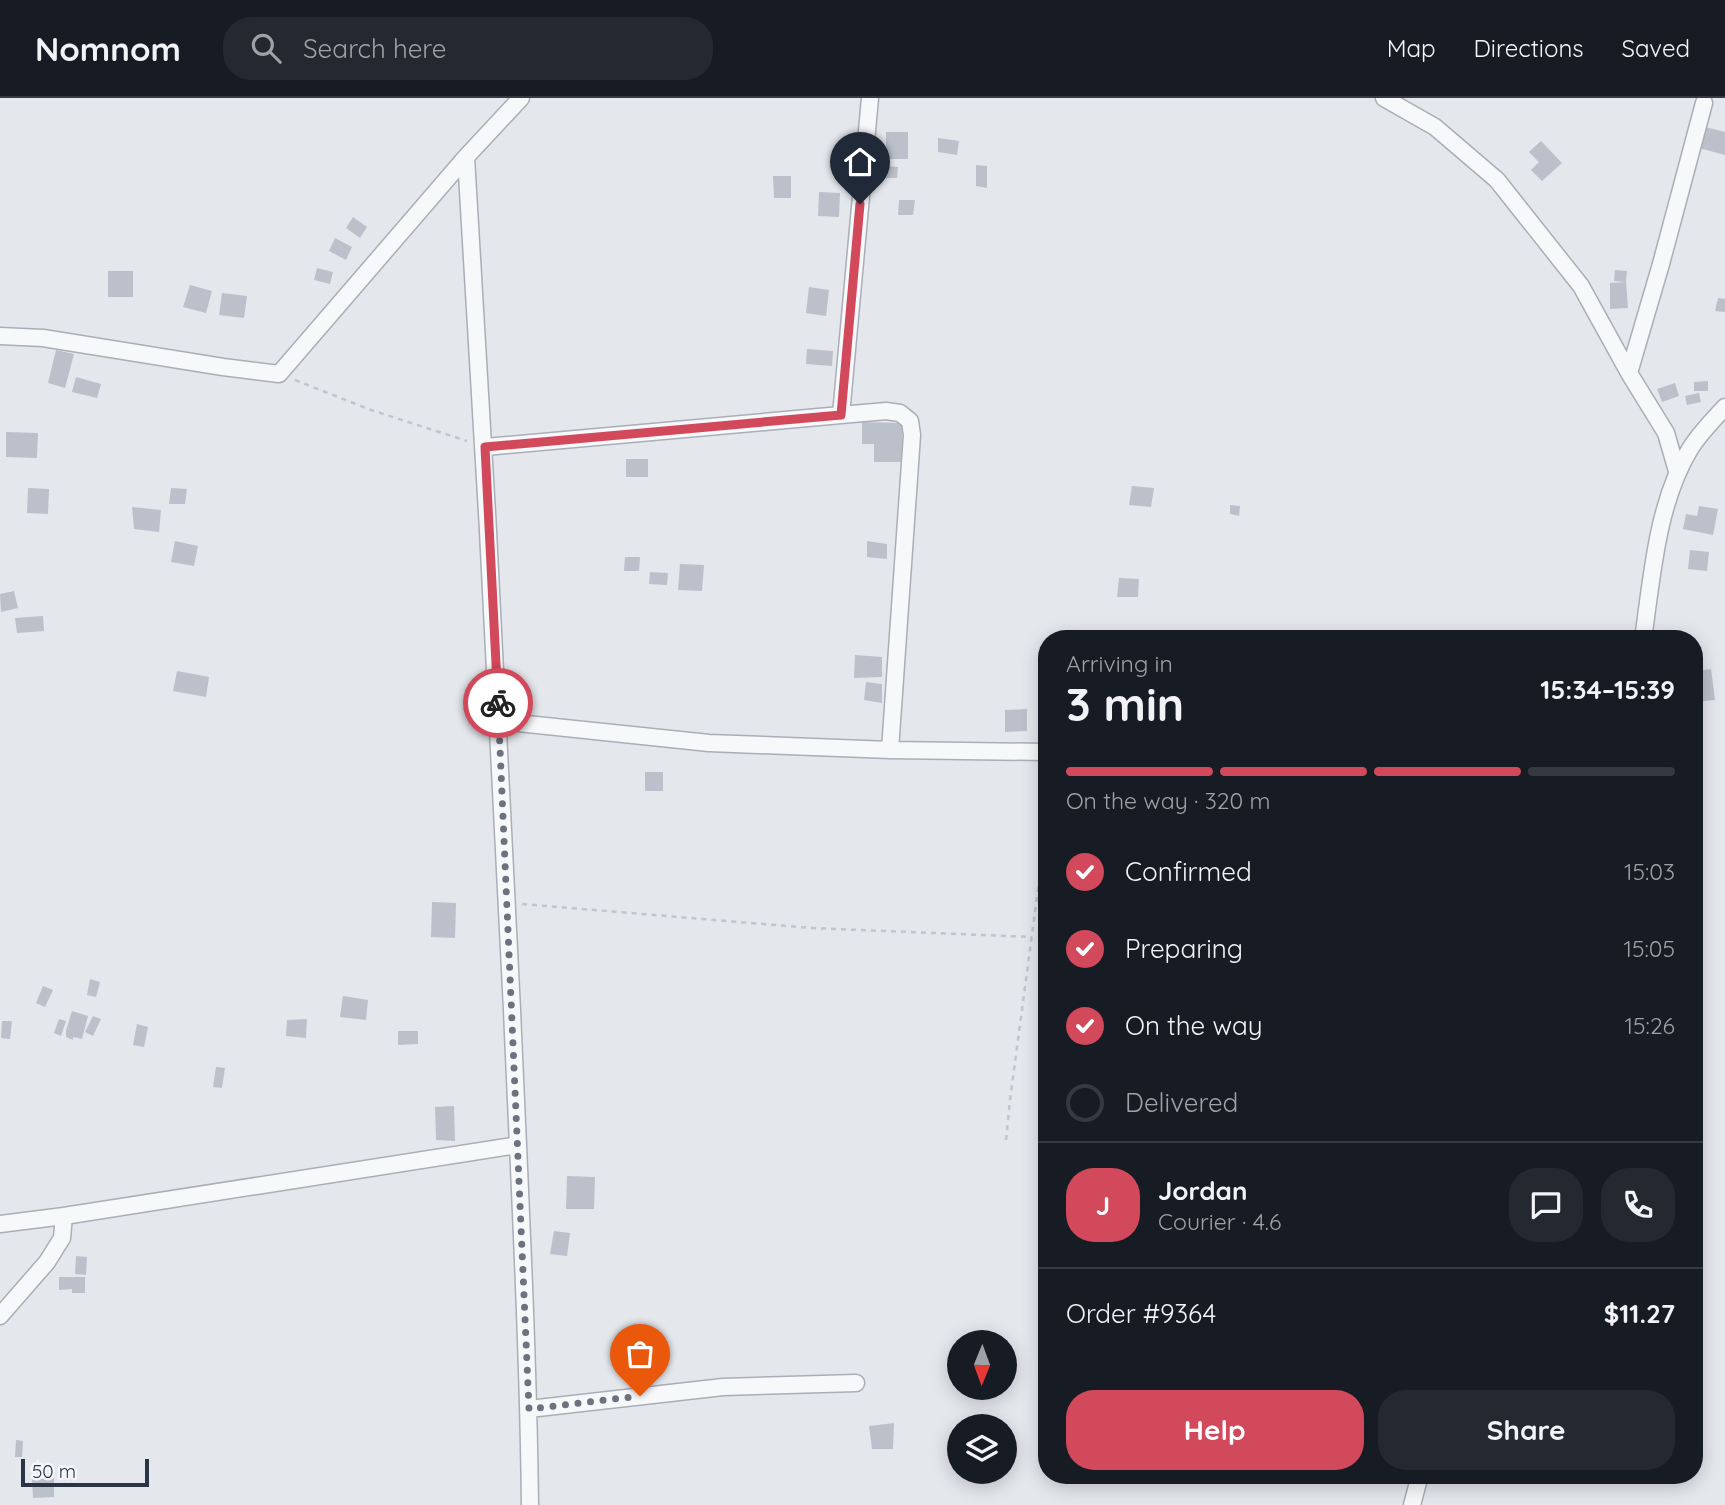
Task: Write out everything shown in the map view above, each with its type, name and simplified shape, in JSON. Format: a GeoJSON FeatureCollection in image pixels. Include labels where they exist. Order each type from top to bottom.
{"type":"FeatureCollection","features":[{"type":"Feature","properties":{"kind":"street"},"geometry":{"type":"LineString","coordinates":[[0,336],[43,338],[223,368],[279,374],[520,98]]}},
{"type":"Feature","properties":{"kind":"street"},"geometry":{"type":"LineString","coordinates":[[841,415],[870,98]]}},
{"type":"Feature","properties":{"kind":"street"},"geometry":{"type":"LineString","coordinates":[[1384,98],[1436,127],[1497,180],[1581,285],[1629,373],[1666,433],[1677,471]]}},
{"type":"Feature","properties":{"kind":"street"},"geometry":{"type":"LineString","coordinates":[[1629,373],[1704,103]]}},
{"type":"Feature","properties":{"kind":"street"},"geometry":{"type":"LineString","coordinates":[[466,157],[499,721],[529,1409],[530,1505]]}},
{"type":"Feature","properties":{"kind":"street"},"geometry":{"type":"LineString","coordinates":[[1644,630],[1658,536],[1677,471],[1691,446],[1725,407]]}},
{"type":"Feature","properties":{"kind":"street"},"geometry":{"type":"LineString","coordinates":[[485,447],[886,411],[900,414],[910,421],[912,435],[890,750]]}},
{"type":"Feature","properties":{"kind":"street"},"geometry":{"type":"LineString","coordinates":[[499,721],[709,743],[890,750],[1038,752]]}},
{"type":"Feature","properties":{"kind":"street"},"geometry":{"type":"LineString","coordinates":[[0,1224],[518,1144]]}},
{"type":"Feature","properties":{"kind":"street"},"geometry":{"type":"LineString","coordinates":[[0,1316],[47,1262],[62,1238],[64,1216]]}},
{"type":"Feature","properties":{"kind":"street"},"geometry":{"type":"LineString","coordinates":[[529,1409],[723,1387],[856,1383]]}},
{"type":"Feature","properties":{"kind":"street"},"geometry":{"type":"LineString","coordinates":[[1412,1505],[1418,1484]]}},
{"type":"Feature","properties":{"kind":"path"},"geometry":{"type":"LineString","coordinates":[[279,374],[371,410],[485,447]]}},
{"type":"Feature","properties":{"kind":"path"},"geometry":{"type":"LineString","coordinates":[[1006,1140],[1038,891]]}},
{"type":"Feature","properties":{"kind":"path"},"geometry":{"type":"LineString","coordinates":[[507,902],[811,928],[1032,937]]}},
{"type":"Feature","properties":{"kind":"building"},"geometry":{"type":"Polygon","coordinates":[[[1701,126],[1725,132],[1725,155],[1695,147],[1701,126]]]}},
{"type":"Feature","properties":{"kind":"building"},"geometry":{"type":"Polygon","coordinates":[[[886,132],[908,132],[908,159],[886,159],[886,132]]]}},
{"type":"Feature","properties":{"kind":"building"},"geometry":{"type":"Polygon","coordinates":[[[938,138],[959,141],[957,155],[938,152],[938,138]]]}},
{"type":"Feature","properties":{"kind":"building"},"geometry":{"type":"Polygon","coordinates":[[[1541,141],[1562,163],[1542,181],[1531,170],[1539,162],[1529,152],[1541,141]]]}},
{"type":"Feature","properties":{"kind":"building"},"geometry":{"type":"Polygon","coordinates":[[[976,165],[987,166],[987,188],[976,186],[976,165]]]}},
{"type":"Feature","properties":{"kind":"building"},"geometry":{"type":"Polygon","coordinates":[[[884,166],[898,167],[897,178],[884,178],[884,166]]]}},
{"type":"Feature","properties":{"kind":"building"},"geometry":{"type":"Polygon","coordinates":[[[773,176],[791,176],[791,198],[774,198],[773,176]]]}},
{"type":"Feature","properties":{"kind":"building"},"geometry":{"type":"Polygon","coordinates":[[[819,192],[840,193],[839,217],[818,216],[819,192]]]}},
{"type":"Feature","properties":{"kind":"building"},"geometry":{"type":"Polygon","coordinates":[[[899,200],[915,200],[913,215],[898,215],[899,200]]]}},
{"type":"Feature","properties":{"kind":"building"},"geometry":{"type":"Polygon","coordinates":[[[353,217],[367,227],[360,238],[346,228],[353,217]]]}},
{"type":"Feature","properties":{"kind":"building"},"geometry":{"type":"Polygon","coordinates":[[[335,238],[352,247],[346,260],[329,251],[335,238]]]}},
{"type":"Feature","properties":{"kind":"building"},"geometry":{"type":"Polygon","coordinates":[[[317,268],[333,272],[330,284],[314,280],[317,268]]]}},
{"type":"Feature","properties":{"kind":"building"},"geometry":{"type":"Polygon","coordinates":[[[1615,270],[1627,271],[1626,282],[1614,281],[1615,270]]]}},
{"type":"Feature","properties":{"kind":"building"},"geometry":{"type":"Polygon","coordinates":[[[108,271],[133,271],[133,297],[108,297],[108,271]]]}},
{"type":"Feature","properties":{"kind":"building"},"geometry":{"type":"Polygon","coordinates":[[[1626,282],[1628,308],[1610,309],[1610,283],[1626,282]]]}},
{"type":"Feature","properties":{"kind":"building"},"geometry":{"type":"Polygon","coordinates":[[[190,285],[212,291],[206,313],[183,307],[190,285]]]}},
{"type":"Feature","properties":{"kind":"building"},"geometry":{"type":"Polygon","coordinates":[[[809,287],[829,290],[826,316],[806,313],[809,287]]]}},
{"type":"Feature","properties":{"kind":"building"},"geometry":{"type":"Polygon","coordinates":[[[222,293],[247,296],[244,318],[219,315],[222,293]]]}},
{"type":"Feature","properties":{"kind":"building"},"geometry":{"type":"Polygon","coordinates":[[[1718,298],[1725,299],[1725,312],[1715,311],[1718,298]]]}},
{"type":"Feature","properties":{"kind":"building"},"geometry":{"type":"Polygon","coordinates":[[[807,349],[833,351],[832,366],[806,364],[807,349]]]}},
{"type":"Feature","properties":{"kind":"building"},"geometry":{"type":"Polygon","coordinates":[[[56,350],[74,354],[65,388],[48,383],[56,350]]]}},
{"type":"Feature","properties":{"kind":"building"},"geometry":{"type":"Polygon","coordinates":[[[76,377],[101,384],[97,398],[72,392],[76,377]]]}},
{"type":"Feature","properties":{"kind":"building"},"geometry":{"type":"Polygon","coordinates":[[[1708,381],[1708,391],[1694,391],[1694,382],[1708,381]]]}},
{"type":"Feature","properties":{"kind":"building"},"geometry":{"type":"Polygon","coordinates":[[[1675,383],[1679,396],[1662,402],[1657,389],[1675,383]]]}},
{"type":"Feature","properties":{"kind":"building"},"geometry":{"type":"Polygon","coordinates":[[[1699,393],[1701,402],[1687,405],[1685,396],[1699,393]]]}},
{"type":"Feature","properties":{"kind":"building"},"geometry":{"type":"Polygon","coordinates":[[[862,422],[902,423],[902,462],[874,462],[874,444],[862,444],[862,422]]]}},
{"type":"Feature","properties":{"kind":"building"},"geometry":{"type":"Polygon","coordinates":[[[6,432],[38,433],[37,458],[6,457],[6,432]]]}},
{"type":"Feature","properties":{"kind":"building"},"geometry":{"type":"Polygon","coordinates":[[[626,459],[648,459],[648,477],[626,477],[626,459]]]}},
{"type":"Feature","properties":{"kind":"building"},"geometry":{"type":"Polygon","coordinates":[[[1132,486],[1154,488],[1151,507],[1129,505],[1132,486]]]}},
{"type":"Feature","properties":{"kind":"building"},"geometry":{"type":"Polygon","coordinates":[[[28,488],[49,489],[48,514],[27,513],[28,488]]]}},
{"type":"Feature","properties":{"kind":"building"},"geometry":{"type":"Polygon","coordinates":[[[171,488],[187,489],[185,504],[169,504],[171,488]]]}},
{"type":"Feature","properties":{"kind":"building"},"geometry":{"type":"Polygon","coordinates":[[[1230,505],[1240,506],[1239,516],[1230,514],[1230,505]]]}},
{"type":"Feature","properties":{"kind":"building"},"geometry":{"type":"Polygon","coordinates":[[[1699,506],[1718,509],[1713,535],[1683,529],[1686,514],[1697,516],[1699,506]]]}},
{"type":"Feature","properties":{"kind":"building"},"geometry":{"type":"Polygon","coordinates":[[[132,507],[161,510],[159,532],[134,529],[132,507]]]}},
{"type":"Feature","properties":{"kind":"building"},"geometry":{"type":"Polygon","coordinates":[[[175,541],[198,546],[194,566],[171,562],[175,541]]]}},
{"type":"Feature","properties":{"kind":"building"},"geometry":{"type":"Polygon","coordinates":[[[867,541],[887,544],[887,559],[867,557],[867,541]]]}},
{"type":"Feature","properties":{"kind":"building"},"geometry":{"type":"Polygon","coordinates":[[[1690,550],[1709,552],[1707,571],[1688,569],[1690,550]]]}},
{"type":"Feature","properties":{"kind":"building"},"geometry":{"type":"Polygon","coordinates":[[[625,557],[640,557],[639,571],[624,571],[625,557]]]}},
{"type":"Feature","properties":{"kind":"building"},"geometry":{"type":"Polygon","coordinates":[[[680,564],[704,565],[702,591],[678,590],[680,564]]]}},
{"type":"Feature","properties":{"kind":"building"},"geometry":{"type":"Polygon","coordinates":[[[650,572],[668,573],[667,585],[649,584],[650,572]]]}},
{"type":"Feature","properties":{"kind":"building"},"geometry":{"type":"Polygon","coordinates":[[[1119,578],[1139,579],[1138,597],[1117,597],[1119,578]]]}},
{"type":"Feature","properties":{"kind":"building"},"geometry":{"type":"Polygon","coordinates":[[[14,591],[18,608],[1,612],[0,594],[14,591]]]}},
{"type":"Feature","properties":{"kind":"building"},"geometry":{"type":"Polygon","coordinates":[[[43,616],[44,631],[17,633],[15,618],[43,616]]]}},
{"type":"Feature","properties":{"kind":"building"},"geometry":{"type":"Polygon","coordinates":[[[855,655],[882,657],[882,677],[854,678],[855,655]]]}},
{"type":"Feature","properties":{"kind":"building"},"geometry":{"type":"Polygon","coordinates":[[[1711,669],[1715,700],[1703,701],[1703,670],[1711,669]]]}},
{"type":"Feature","properties":{"kind":"building"},"geometry":{"type":"Polygon","coordinates":[[[177,671],[209,677],[206,697],[173,691],[177,671]]]}},
{"type":"Feature","properties":{"kind":"building"},"geometry":{"type":"Polygon","coordinates":[[[866,682],[882,684],[882,703],[864,700],[866,682]]]}},
{"type":"Feature","properties":{"kind":"building"},"geometry":{"type":"Polygon","coordinates":[[[1027,709],[1027,731],[1005,732],[1005,710],[1027,709]]]}},
{"type":"Feature","properties":{"kind":"building"},"geometry":{"type":"Polygon","coordinates":[[[645,772],[663,772],[663,791],[645,791],[645,772]]]}},
{"type":"Feature","properties":{"kind":"building"},"geometry":{"type":"Polygon","coordinates":[[[432,902],[456,903],[455,938],[431,937],[432,902]]]}},
{"type":"Feature","properties":{"kind":"building"},"geometry":{"type":"Polygon","coordinates":[[[90,979],[100,982],[96,997],[87,995],[90,979]]]}},
{"type":"Feature","properties":{"kind":"building"},"geometry":{"type":"Polygon","coordinates":[[[43,986],[53,990],[45,1007],[36,1003],[43,986]]]}},
{"type":"Feature","properties":{"kind":"building"},"geometry":{"type":"Polygon","coordinates":[[[343,996],[368,1000],[366,1020],[340,1017],[343,996]]]}},
{"type":"Feature","properties":{"kind":"building"},"geometry":{"type":"Polygon","coordinates":[[[72,1011],[88,1016],[82,1039],[73,1037],[73,1040],[66,1037],[72,1011]]]}},
{"type":"Feature","properties":{"kind":"building"},"geometry":{"type":"Polygon","coordinates":[[[93,1016],[101,1019],[93,1036],[85,1032],[93,1016]]]}},
{"type":"Feature","properties":{"kind":"building"},"geometry":{"type":"Polygon","coordinates":[[[59,1019],[66,1021],[61,1036],[54,1033],[59,1019]]]}},
{"type":"Feature","properties":{"kind":"building"},"geometry":{"type":"Polygon","coordinates":[[[307,1019],[306,1038],[286,1036],[287,1020],[307,1019]]]}},
{"type":"Feature","properties":{"kind":"building"},"geometry":{"type":"Polygon","coordinates":[[[2,1021],[12,1021],[10,1039],[1,1038],[2,1021]]]}},
{"type":"Feature","properties":{"kind":"building"},"geometry":{"type":"Polygon","coordinates":[[[137,1024],[148,1027],[144,1047],[133,1045],[137,1024]]]}},
{"type":"Feature","properties":{"kind":"building"},"geometry":{"type":"Polygon","coordinates":[[[398,1031],[418,1031],[418,1044],[398,1045],[398,1031]]]}},
{"type":"Feature","properties":{"kind":"building"},"geometry":{"type":"Polygon","coordinates":[[[216,1067],[225,1068],[222,1088],[213,1087],[216,1067]]]}},
{"type":"Feature","properties":{"kind":"building"},"geometry":{"type":"Polygon","coordinates":[[[454,1106],[455,1141],[436,1140],[435,1107],[454,1106]]]}},
{"type":"Feature","properties":{"kind":"building"},"geometry":{"type":"Polygon","coordinates":[[[567,1176],[595,1177],[594,1209],[566,1209],[567,1176]]]}},
{"type":"Feature","properties":{"kind":"building"},"geometry":{"type":"Polygon","coordinates":[[[554,1231],[570,1233],[567,1256],[550,1254],[554,1231]]]}},
{"type":"Feature","properties":{"kind":"building"},"geometry":{"type":"Polygon","coordinates":[[[76,1256],[87,1257],[86,1275],[75,1274],[76,1256]]]}},
{"type":"Feature","properties":{"kind":"building"},"geometry":{"type":"Polygon","coordinates":[[[59,1277],[85,1277],[85,1293],[72,1293],[72,1289],[59,1290],[59,1277]]]}},
{"type":"Feature","properties":{"kind":"building"},"geometry":{"type":"Polygon","coordinates":[[[894,1423],[893,1449],[872,1449],[869,1426],[894,1423]]]}},
{"type":"Feature","properties":{"kind":"building"},"geometry":{"type":"Polygon","coordinates":[[[16,1440],[23,1441],[22,1457],[15,1457],[16,1440]]]}},
{"type":"Feature","properties":{"kind":"building"},"geometry":{"type":"Polygon","coordinates":[[[54,1478],[54,1497],[33,1498],[32,1479],[54,1478]]]}},
{"type":"Feature","properties":{"kind":"way so far"},"geometry":{"type":"LineString","coordinates":[[498,703],[529,1409],[640,1396]]}},
{"type":"Feature","properties":{"kind":"route"},"geometry":{"type":"LineString","coordinates":[[498,703],[485,447],[841,415],[860,204]]}}]}
